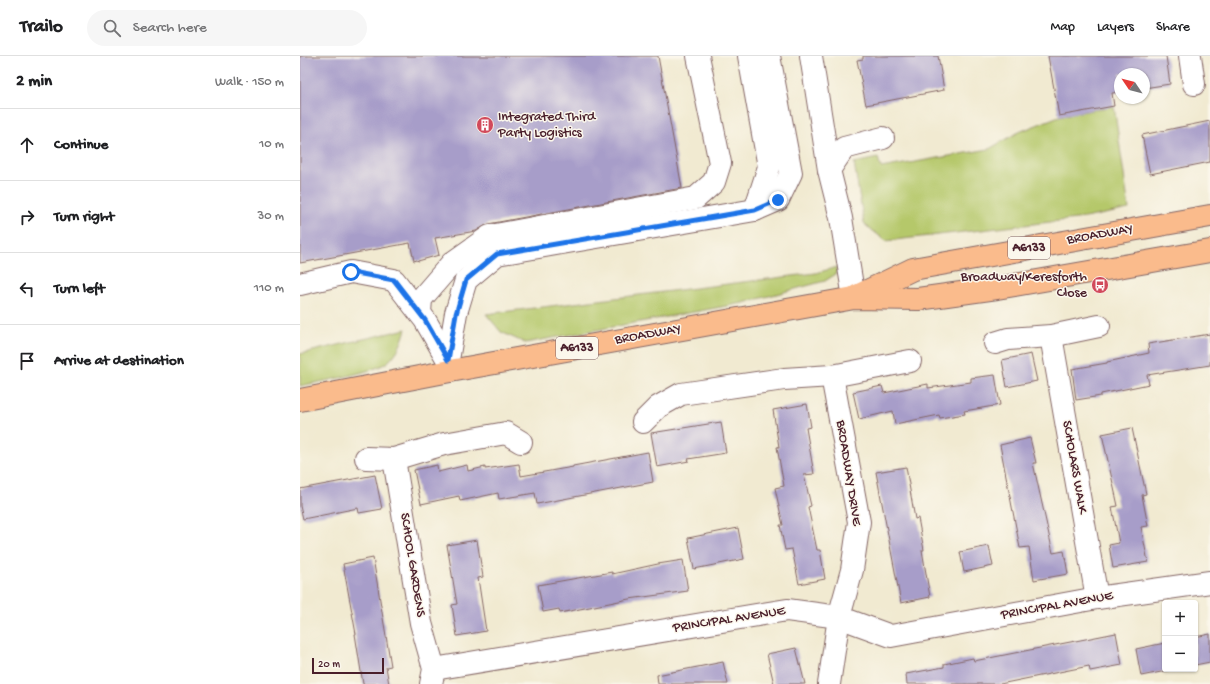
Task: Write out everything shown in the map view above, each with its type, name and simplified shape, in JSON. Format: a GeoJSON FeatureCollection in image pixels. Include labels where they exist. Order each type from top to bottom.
{"type":"FeatureCollection","features":[{"type":"Feature","properties":{"kind":"highway","name":"BROADWAY"},"geometry":{"type":"LineString","coordinates":[[854,298],[913,268],[1210,216]]}},
{"type":"Feature","properties":{"kind":"highway","name":"BROADWAY"},"geometry":{"type":"LineString","coordinates":[[300,400],[449,366],[854,298],[918,299],[997,288],[1210,251]]}},
{"type":"Feature","properties":{"kind":"street"},"geometry":{"type":"LineString","coordinates":[[420,313],[421,299],[452,263],[490,236],[696,198],[714,182],[720,163],[698,56]]}},
{"type":"Feature","properties":{"kind":"street"},"geometry":{"type":"LineString","coordinates":[[749,56],[769,167],[755,210]]}},
{"type":"Feature","properties":{"kind":"street"},"geometry":{"type":"LineString","coordinates":[[449,366],[456,314],[466,280],[497,254],[755,210],[778,200],[791,173],[769,56]]}},
{"type":"Feature","properties":{"kind":"street"},"geometry":{"type":"LineString","coordinates":[[811,56],[829,170],[841,218],[854,298]]}},
{"type":"Feature","properties":{"kind":"street"},"geometry":{"type":"LineString","coordinates":[[1190,56],[1194,84]]}},
{"type":"Feature","properties":{"kind":"street"},"geometry":{"type":"LineString","coordinates":[[829,170],[844,148],[883,138]]}},
{"type":"Feature","properties":{"kind":"street"},"geometry":{"type":"LineString","coordinates":[[300,284],[351,272],[394,280],[420,313],[449,366]]}},
{"type":"Feature","properties":{"kind":"street"},"geometry":{"type":"LineString","coordinates":[[995,343],[1008,339],[1051,336],[1099,326]]}},
{"type":"Feature","properties":{"kind":"street","name":"SCHOLARS WALK"},"geometry":{"type":"LineString","coordinates":[[1051,336],[1097,598]]}},
{"type":"Feature","properties":{"kind":"street"},"geometry":{"type":"LineString","coordinates":[[643,422],[658,407],[681,394],[784,379],[832,376],[910,361]]}},
{"type":"Feature","properties":{"kind":"street","name":"BROADWAY DRIVE"},"geometry":{"type":"LineString","coordinates":[[829,684],[839,617],[852,570],[858,522],[832,376]]}},
{"type":"Feature","properties":{"kind":"street"},"geometry":{"type":"LineString","coordinates":[[366,458],[394,459],[444,444],[506,433],[521,442]]}},
{"type":"Feature","properties":{"kind":"street","name":"SCHOOL GARDENS"},"geometry":{"type":"LineString","coordinates":[[394,459],[421,623],[433,677]]}},
{"type":"Feature","properties":{"kind":"street","name":"PRINCIPAL AVENUE"},"geometry":{"type":"LineString","coordinates":[[433,677],[787,610],[839,617],[891,636],[1097,598],[1210,582]]}},
{"type":"Feature","properties":{"kind":"green space"},"geometry":{"type":"Polygon","coordinates":[[[1114,106],[1129,209],[1085,218],[886,241],[864,224],[854,163],[878,158],[881,168],[989,149],[1019,132],[1059,116],[1114,106]]]}},
{"type":"Feature","properties":{"kind":"green space"},"geometry":{"type":"Polygon","coordinates":[[[837,267],[836,274],[825,281],[743,303],[525,343],[501,332],[486,314],[816,273],[837,267]]]}},
{"type":"Feature","properties":{"kind":"green space"},"geometry":{"type":"Polygon","coordinates":[[[406,329],[398,350],[389,361],[383,365],[361,373],[300,386],[300,354],[406,329]]]}},
{"type":"Feature","properties":{"kind":"building","name":"Integrated Third Party Logistics"},"geometry":{"type":"Polygon","coordinates":[[[300,56],[658,56],[682,188],[488,224],[476,231],[435,238],[439,255],[418,261],[414,261],[410,243],[300,263],[300,56]]]}},
{"type":"Feature","properties":{"kind":"building"},"geometry":{"type":"Polygon","coordinates":[[[863,56],[938,56],[944,90],[866,105],[857,60],[863,59],[863,56]]]}},
{"type":"Feature","properties":{"kind":"building"},"geometry":{"type":"Polygon","coordinates":[[[1048,56],[1166,56],[1170,84],[1150,87],[1150,68],[1114,68],[1114,93],[1112,93],[1114,106],[1059,116],[1048,56]]]}},
{"type":"Feature","properties":{"kind":"building"},"geometry":{"type":"Polygon","coordinates":[[[1210,121],[1210,162],[1150,174],[1142,135],[1210,121]]]}},
{"type":"Feature","properties":{"kind":"building"},"geometry":{"type":"Polygon","coordinates":[[[1210,334],[1210,365],[1147,375],[1149,384],[1101,394],[1101,396],[1076,400],[1072,369],[1107,363],[1149,353],[1148,344],[1210,334]]]}},
{"type":"Feature","properties":{"kind":"building"},"geometry":{"type":"Polygon","coordinates":[[[1031,354],[1037,381],[1007,387],[1002,360],[1031,354]]]}},
{"type":"Feature","properties":{"kind":"building"},"geometry":{"type":"Polygon","coordinates":[[[995,375],[1000,405],[964,411],[965,414],[940,418],[939,415],[895,424],[893,411],[859,419],[853,392],[882,386],[884,393],[928,384],[928,388],[971,382],[971,378],[995,375]]]}},
{"type":"Feature","properties":{"kind":"building"},"geometry":{"type":"Polygon","coordinates":[[[807,404],[811,427],[806,428],[814,474],[804,475],[811,506],[808,507],[817,550],[820,550],[825,579],[799,584],[792,549],[785,550],[780,525],[783,525],[775,488],[784,486],[777,447],[779,447],[773,410],[807,404]]]}},
{"type":"Feature","properties":{"kind":"building"},"geometry":{"type":"Polygon","coordinates":[[[721,422],[726,453],[688,459],[689,461],[657,467],[651,433],[721,422]]]}},
{"type":"Feature","properties":{"kind":"building"},"geometry":{"type":"Polygon","coordinates":[[[1132,428],[1146,494],[1142,495],[1148,526],[1141,527],[1148,562],[1113,568],[1109,545],[1119,543],[1112,507],[1118,506],[1102,434],[1132,428]]]}},
{"type":"Feature","properties":{"kind":"building"},"geometry":{"type":"Polygon","coordinates":[[[1030,438],[1036,463],[1033,463],[1053,553],[1064,551],[1068,574],[1034,580],[1029,547],[1020,548],[1000,445],[1030,438]]]}},
{"type":"Feature","properties":{"kind":"building"},"geometry":{"type":"Polygon","coordinates":[[[648,452],[653,482],[537,504],[535,493],[499,499],[498,493],[460,501],[459,496],[421,504],[414,470],[437,465],[438,472],[467,465],[468,471],[485,467],[485,469],[519,464],[521,476],[648,452]]]}},
{"type":"Feature","properties":{"kind":"building"},"geometry":{"type":"Polygon","coordinates":[[[906,467],[915,519],[918,518],[924,550],[922,550],[930,597],[901,603],[876,472],[906,467]]]}},
{"type":"Feature","properties":{"kind":"building"},"geometry":{"type":"Polygon","coordinates":[[[375,475],[382,509],[359,513],[358,508],[303,519],[300,506],[300,489],[375,475]]]}},
{"type":"Feature","properties":{"kind":"building"},"geometry":{"type":"Polygon","coordinates":[[[738,528],[744,559],[694,569],[688,538],[738,528]]]}},
{"type":"Feature","properties":{"kind":"building"},"geometry":{"type":"Polygon","coordinates":[[[477,540],[483,577],[478,578],[486,631],[457,636],[452,605],[457,604],[447,545],[477,540]]]}},
{"type":"Feature","properties":{"kind":"building"},"geometry":{"type":"Polygon","coordinates":[[[989,546],[993,566],[964,572],[960,552],[989,546]]]}},
{"type":"Feature","properties":{"kind":"building"},"geometry":{"type":"Polygon","coordinates":[[[373,558],[391,666],[386,667],[389,684],[363,684],[356,634],[343,564],[373,558]]]}},
{"type":"Feature","properties":{"kind":"building"},"geometry":{"type":"Polygon","coordinates":[[[683,560],[688,591],[629,599],[560,613],[559,609],[543,612],[538,585],[612,572],[612,574],[683,560]]]}},
{"type":"Feature","properties":{"kind":"building"},"geometry":{"type":"Polygon","coordinates":[[[1116,633],[1122,665],[1090,671],[1089,666],[1000,684],[907,684],[906,674],[944,667],[944,664],[973,658],[974,661],[1116,633]]]}},
{"type":"Feature","properties":{"kind":"building"},"geometry":{"type":"Polygon","coordinates":[[[1210,634],[1210,662],[1198,664],[1198,636],[1210,634]]]}},
{"type":"Feature","properties":{"kind":"building"},"geometry":{"type":"Polygon","coordinates":[[[1162,644],[1162,672],[1141,676],[1136,649],[1162,644]]]}},
{"type":"Feature","properties":{"kind":"building"},"geometry":{"type":"Polygon","coordinates":[[[796,648],[805,684],[774,684],[767,654],[796,648]]]}},
{"type":"Feature","properties":{"kind":"building"},"geometry":{"type":"Polygon","coordinates":[[[723,662],[728,684],[658,684],[657,675],[723,662]]]}},
{"type":"Feature","properties":{"kind":"place","name":"Integrated Third Party Logistics"},"geometry":{"type":"Point","coordinates":[485,125]}},
{"type":"Feature","properties":{"kind":"place","name":"Broadway/Keresforth Close"},"geometry":{"type":"Point","coordinates":[1100,285]}},
{"type":"Feature","properties":{"kind":"route"},"geometry":{"type":"LineString","coordinates":[[351,272],[394,280],[425,320],[448,360],[456,314],[466,280],[497,254],[755,210],[778,200]]}}]}
